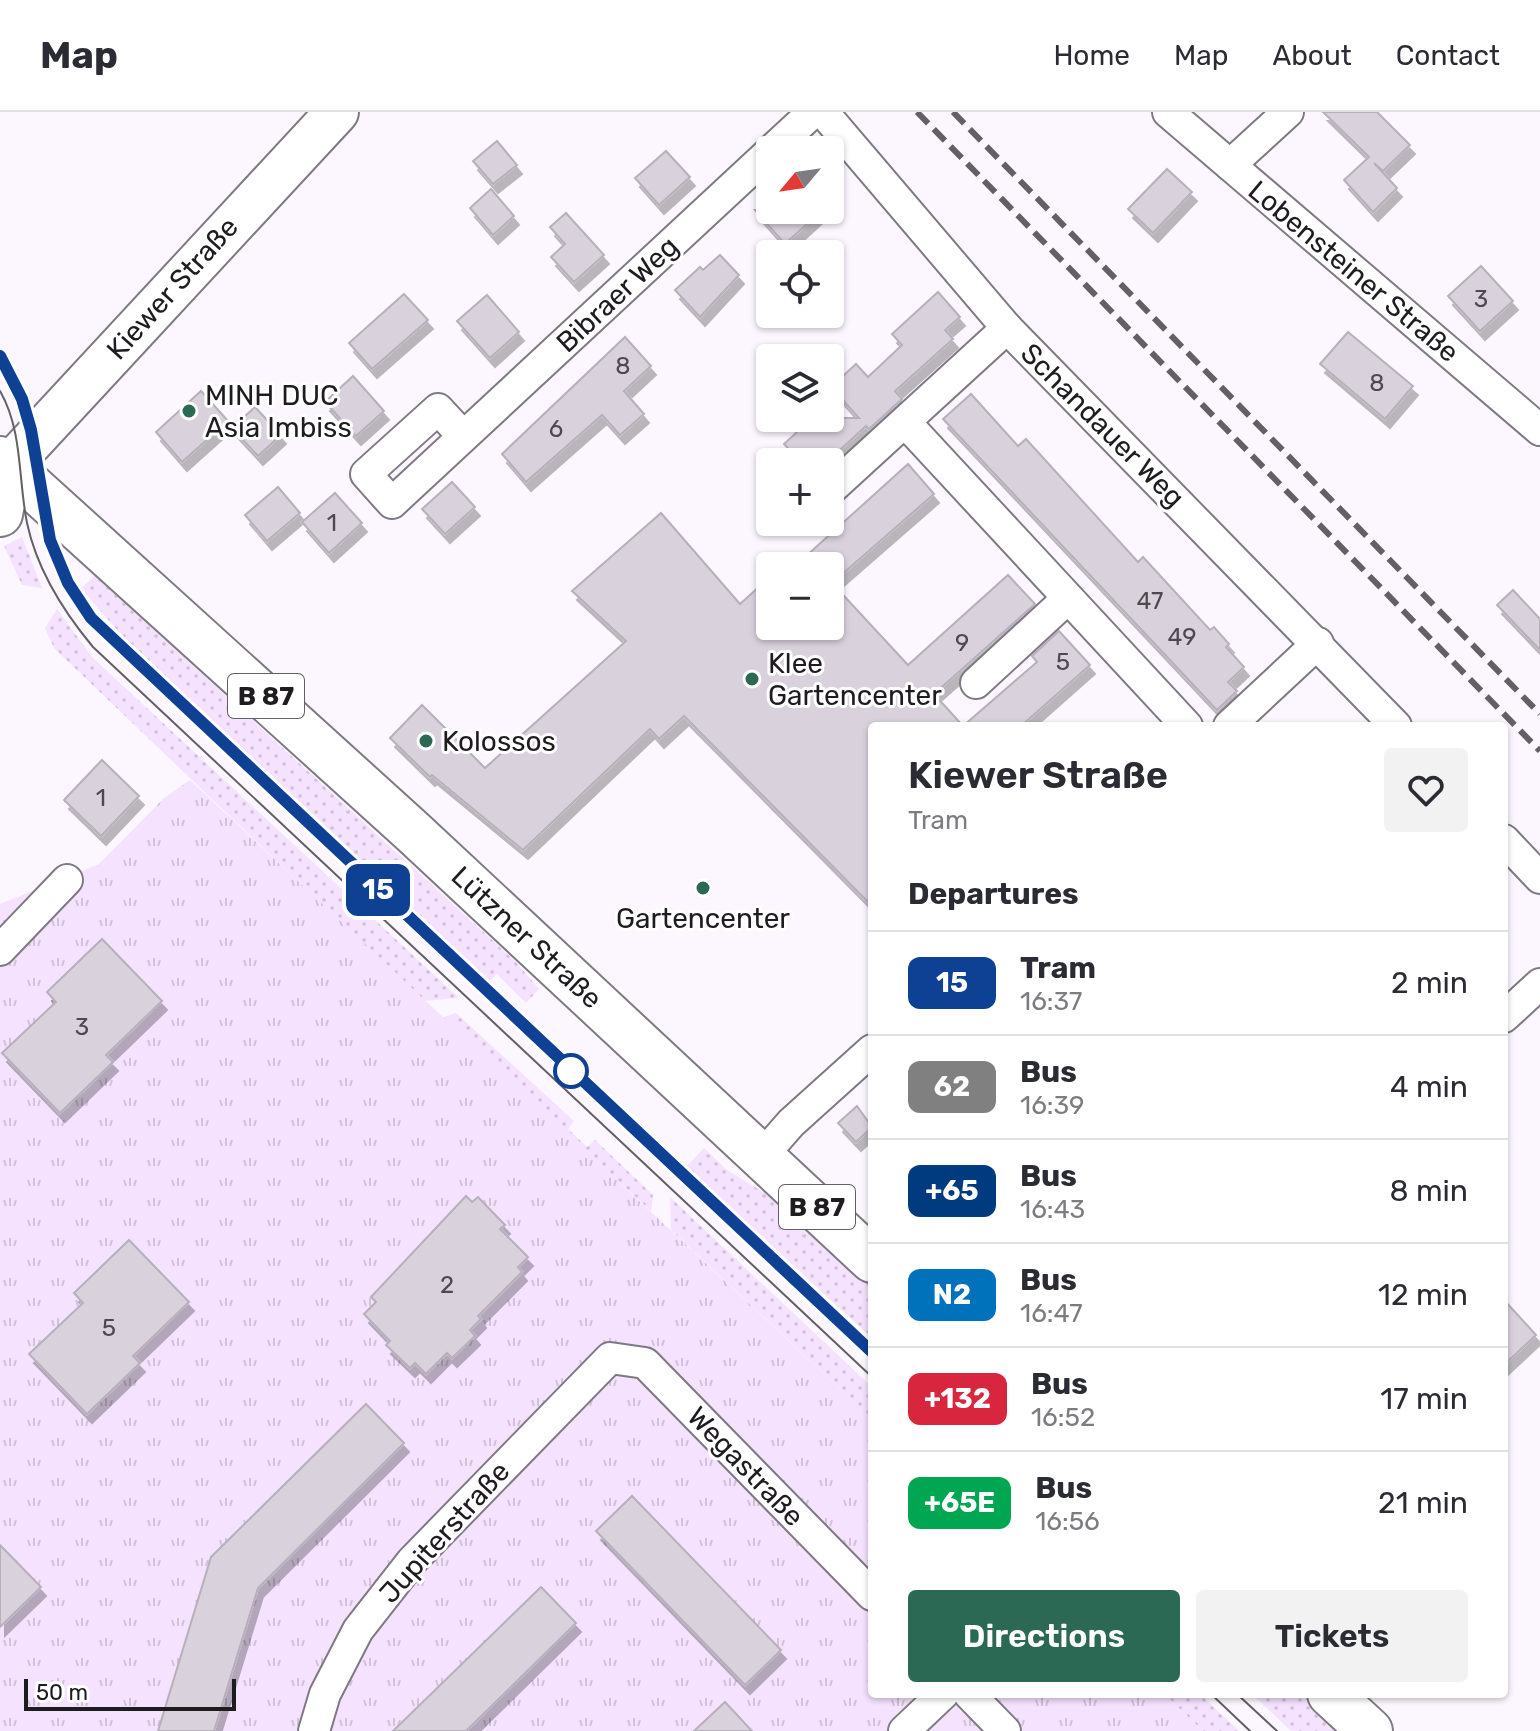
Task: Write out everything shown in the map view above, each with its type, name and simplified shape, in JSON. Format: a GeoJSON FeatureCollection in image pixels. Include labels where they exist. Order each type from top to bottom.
{"type":"FeatureCollection","features":[{"type":"Feature","properties":{"kind":"main road"},"geometry":{"type":"LineString","coordinates":[[0,514],[3,465]]}},
{"type":"Feature","properties":{"kind":"main road","name":"Lützner Straße"},"geometry":{"type":"LineString","coordinates":[[3,465],[118,561],[763,1155],[868,1256]]}},
{"type":"Feature","properties":{"kind":"main road"},"geometry":{"type":"LineString","coordinates":[[1334,1698],[1370,1731]]}},
{"type":"Feature","properties":{"kind":"street","name":"Kiewer Straße"},"geometry":{"type":"LineString","coordinates":[[3,465],[337,112]]}},
{"type":"Feature","properties":{"kind":"street","name":"Bibraer Weg"},"geometry":{"type":"LineString","coordinates":[[787,136],[813,112]]}},
{"type":"Feature","properties":{"kind":"street","name":"Schandauer Weg"},"geometry":{"type":"LineString","coordinates":[[823,112],[1007,328],[1392,722]]}},
{"type":"Feature","properties":{"kind":"street","name":"Lobensteiner Straße"},"geometry":{"type":"LineString","coordinates":[[1168,112],[1540,430]]}},
{"type":"Feature","properties":{"kind":"street"},"geometry":{"type":"LineString","coordinates":[[1230,165],[1288,112]]}},
{"type":"Feature","properties":{"kind":"street","name":"Bibraer Weg"},"geometry":{"type":"LineString","coordinates":[[463,436],[756,165]]}},
{"type":"Feature","properties":{"kind":"street"},"geometry":{"type":"LineString","coordinates":[[844,477],[1007,328]]}},
{"type":"Feature","properties":{"kind":"street"},"geometry":{"type":"LineString","coordinates":[[905,422],[1183,722]]}},
{"type":"Feature","properties":{"kind":"street"},"geometry":{"type":"LineString","coordinates":[[976,683],[1067,599]]}},
{"type":"Feature","properties":{"kind":"street"},"geometry":{"type":"LineString","coordinates":[[1233,722],[1318,643]]}},
{"type":"Feature","properties":{"kind":"street"},"geometry":{"type":"LineString","coordinates":[[1508,844],[1540,878]]}},
{"type":"Feature","properties":{"kind":"street"},"geometry":{"type":"LineString","coordinates":[[0,950],[67,880]]}},
{"type":"Feature","properties":{"kind":"street"},"geometry":{"type":"LineString","coordinates":[[1508,1013],[1540,984]]}},
{"type":"Feature","properties":{"kind":"street"},"geometry":{"type":"LineString","coordinates":[[763,1155],[791,1123],[868,1054]]}},
{"type":"Feature","properties":{"kind":"street","name":"Wegastraße"},"geometry":{"type":"LineString","coordinates":[[610,1358],[645,1363],[868,1591]]}},
{"type":"Feature","properties":{"kind":"street","name":"Jupiterstraße"},"geometry":{"type":"LineString","coordinates":[[314,1731],[325,1694],[358,1630],[412,1561],[610,1358]]}},
{"type":"Feature","properties":{"kind":"street"},"geometry":{"type":"LineString","coordinates":[[904,1731],[939,1698]]}},
{"type":"Feature","properties":{"kind":"street"},"geometry":{"type":"LineString","coordinates":[[973,1698],[1005,1731]]}},
{"type":"Feature","properties":{"kind":"green space"},"geometry":{"type":"Polygon","coordinates":[[[22,537],[42,588],[22,585],[4,546],[22,537]]]}},
{"type":"Feature","properties":{"kind":"green space"},"geometry":{"type":"Polygon","coordinates":[[[95,576],[515,961],[539,989],[526,1003],[497,974],[489,981],[129,644],[81,588],[95,576]]]}},
{"type":"Feature","properties":{"kind":"green space"},"geometry":{"type":"Polygon","coordinates":[[[57,609],[92,657],[459,998],[423,1001],[54,648],[45,628],[57,609]]]}},
{"type":"Feature","properties":{"kind":"green space"},"geometry":{"type":"Polygon","coordinates":[[[190,780],[868,1415],[868,1698],[1168,1698],[1203,1731],[0,1731],[0,904],[99,864],[164,798],[190,780]]]}},
{"type":"Feature","properties":{"kind":"green space"},"geometry":{"type":"Polygon","coordinates":[[[456,1013],[574,1121],[568,1129],[587,1147],[595,1140],[653,1195],[651,1211],[441,1018],[456,1013]]]}},
{"type":"Feature","properties":{"kind":"green space"},"geometry":{"type":"Polygon","coordinates":[[[704,1148],[727,1170],[783,1204],[868,1284],[868,1334],[686,1167],[704,1148]]]}},
{"type":"Feature","properties":{"kind":"green space"},"geometry":{"type":"Polygon","coordinates":[[[670,1197],[868,1383],[868,1415],[671,1230],[670,1197]]]}},
{"type":"Feature","properties":{"kind":"green space"},"geometry":{"type":"Polygon","coordinates":[[[1168,1698],[1204,1698],[1239,1731],[1203,1731],[1168,1698]]]}},
{"type":"Feature","properties":{"kind":"green space"},"geometry":{"type":"Polygon","coordinates":[[[1256,1698],[1310,1698],[1346,1731],[1291,1731],[1256,1698]]]}},
{"type":"Feature","properties":{"kind":"building"},"geometry":{"type":"Polygon","coordinates":[[[1323,112],[1377,112],[1410,145],[1383,171],[1374,163],[1397,188],[1373,212],[1344,180],[1369,157],[1323,112]]]}},
{"type":"Feature","properties":{"kind":"building"},"geometry":{"type":"Polygon","coordinates":[[[497,141],[517,165],[493,184],[473,161],[497,141]]]}},
{"type":"Feature","properties":{"kind":"building"},"geometry":{"type":"Polygon","coordinates":[[[666,151],[690,177],[659,205],[635,178],[666,151]]]}},
{"type":"Feature","properties":{"kind":"building"},"geometry":{"type":"Polygon","coordinates":[[[1167,169],[1192,192],[1153,233],[1128,209],[1167,169]]]}},
{"type":"Feature","properties":{"kind":"building"},"geometry":{"type":"Polygon","coordinates":[[[491,189],[514,216],[493,235],[470,208],[491,189]]]}},
{"type":"Feature","properties":{"kind":"building"},"geometry":{"type":"Polygon","coordinates":[[[566,213],[604,255],[574,282],[551,257],[565,244],[550,227],[566,213]]]}},
{"type":"Feature","properties":{"kind":"building"},"geometry":{"type":"Polygon","coordinates":[[[767,224],[807,224],[789,240],[781,240],[767,224]]]}},
{"type":"Feature","properties":{"kind":"building"},"geometry":{"type":"Polygon","coordinates":[[[720,255],[739,275],[700,317],[675,290],[700,267],[703,270],[720,255]]]}},
{"type":"Feature","properties":{"kind":"building"},"geometry":{"type":"Polygon","coordinates":[[[1481,266],[1513,301],[1480,331],[1448,296],[1481,266]]]}},
{"type":"Feature","properties":{"kind":"building"},"geometry":{"type":"Polygon","coordinates":[[[938,292],[960,317],[945,330],[953,339],[895,391],[902,399],[869,429],[866,426],[842,448],[788,448],[784,444],[797,432],[844,432],[844,418],[859,418],[844,401],[844,375],[856,364],[868,377],[902,345],[892,334],[938,292]]]}},
{"type":"Feature","properties":{"kind":"building"},"geometry":{"type":"Polygon","coordinates":[[[404,294],[428,320],[372,369],[349,343],[404,294]]]}},
{"type":"Feature","properties":{"kind":"building"},"geometry":{"type":"Polygon","coordinates":[[[487,295],[519,332],[490,358],[457,321],[487,295]]]}},
{"type":"Feature","properties":{"kind":"building"},"geometry":{"type":"Polygon","coordinates":[[[1348,332],[1413,386],[1385,419],[1320,364],[1348,332]]]}},
{"type":"Feature","properties":{"kind":"building"},"geometry":{"type":"Polygon","coordinates":[[[625,337],[651,366],[624,391],[644,414],[620,435],[602,415],[526,482],[502,454],[625,337]]]}},
{"type":"Feature","properties":{"kind":"building"},"geometry":{"type":"Polygon","coordinates":[[[353,376],[384,411],[356,436],[325,402],[353,376]]]}},
{"type":"Feature","properties":{"kind":"building"},"geometry":{"type":"Polygon","coordinates":[[[201,391],[228,421],[182,462],[156,432],[201,391]]]}},
{"type":"Feature","properties":{"kind":"building"},"geometry":{"type":"Polygon","coordinates":[[[971,394],[1018,446],[1026,439],[1138,562],[1143,557],[1210,630],[1214,627],[1229,644],[1226,647],[1244,667],[1228,682],[1237,691],[1217,710],[943,419],[971,394]]]}},
{"type":"Feature","properties":{"kind":"building"},"geometry":{"type":"Polygon","coordinates":[[[255,407],[281,435],[258,456],[232,428],[255,407]]]}},
{"type":"Feature","properties":{"kind":"building","name":"Klee Gartencenter"},"geometry":{"type":"Polygon","coordinates":[[[908,464],[934,494],[844,573],[844,552],[811,552],[828,536],[844,536],[844,522],[908,464]]]}},
{"type":"Feature","properties":{"kind":"building"},"geometry":{"type":"Polygon","coordinates":[[[452,482],[475,507],[445,534],[422,509],[452,482]]]}},
{"type":"Feature","properties":{"kind":"building"},"geometry":{"type":"Polygon","coordinates":[[[278,487],[300,513],[267,541],[245,515],[278,487]]]}},
{"type":"Feature","properties":{"kind":"building"},"geometry":{"type":"Polygon","coordinates":[[[335,493],[362,523],[329,553],[302,522],[335,493]]]}},
{"type":"Feature","properties":{"kind":"building","name":"Klee Gartencenter"},"geometry":{"type":"Polygon","coordinates":[[[661,513],[740,604],[756,590],[756,640],[844,640],[844,596],[908,665],[1008,575],[1035,604],[934,694],[959,722],[868,722],[868,902],[684,716],[659,739],[650,729],[523,850],[432,775],[430,777],[390,738],[422,705],[485,768],[626,641],[572,591],[661,513]]]}},
{"type":"Feature","properties":{"kind":"building"},"geometry":{"type":"Polygon","coordinates":[[[1513,590],[1540,619],[1540,650],[1497,605],[1513,590]]]}},
{"type":"Feature","properties":{"kind":"building"},"geometry":{"type":"Polygon","coordinates":[[[1059,631],[1090,665],[1026,722],[968,722],[1037,662],[1032,656],[1059,631]]]}},
{"type":"Feature","properties":{"kind":"building"},"geometry":{"type":"Polygon","coordinates":[[[102,760],[139,796],[101,836],[64,800],[102,760]]]}},
{"type":"Feature","properties":{"kind":"building"},"geometry":{"type":"Polygon","coordinates":[[[102,939],[162,1001],[106,1055],[113,1062],[60,1113],[2,1053],[56,1002],[47,992],[102,939]]]}},
{"type":"Feature","properties":{"kind":"building"},"geometry":{"type":"Polygon","coordinates":[[[857,1106],[868,1121],[868,1131],[856,1142],[838,1123],[857,1106]]]}},
{"type":"Feature","properties":{"kind":"building"},"geometry":{"type":"Polygon","coordinates":[[[466,1196],[472,1202],[478,1197],[505,1225],[500,1229],[528,1257],[518,1267],[522,1272],[478,1316],[481,1319],[470,1330],[475,1336],[452,1358],[447,1353],[426,1374],[415,1363],[410,1368],[386,1345],[390,1341],[364,1314],[376,1302],[371,1297],[466,1196]]]}},
{"type":"Feature","properties":{"kind":"building"},"geometry":{"type":"Polygon","coordinates":[[[129,1240],[189,1302],[133,1356],[140,1363],[87,1414],[29,1354],[83,1303],[74,1293],[129,1240]]]}},
{"type":"Feature","properties":{"kind":"building"},"geometry":{"type":"Polygon","coordinates":[[[1508,1304],[1536,1335],[1508,1361],[1508,1304]]]}},
{"type":"Feature","properties":{"kind":"building"},"geometry":{"type":"Polygon","coordinates":[[[366,1404],[404,1443],[258,1588],[214,1731],[158,1731],[211,1557],[366,1404]]]}},
{"type":"Feature","properties":{"kind":"building"},"geometry":{"type":"Polygon","coordinates":[[[632,1496],[781,1650],[745,1685],[596,1531],[632,1496]]]}},
{"type":"Feature","properties":{"kind":"building"},"geometry":{"type":"Polygon","coordinates":[[[0,1545],[41,1587],[0,1627],[0,1545]]]}},
{"type":"Feature","properties":{"kind":"building"},"geometry":{"type":"Polygon","coordinates":[[[541,1587],[576,1623],[466,1731],[393,1731],[541,1587]]]}},
{"type":"Feature","properties":{"kind":"building"},"geometry":{"type":"Polygon","coordinates":[[[725,1702],[752,1731],[694,1731],[725,1702]]]}},
{"type":"Feature","properties":{"kind":"tram line"},"geometry":{"type":"LineString","coordinates":[[0,356],[22,399],[31,430],[50,540],[68,583],[91,618],[868,1348]]}},
{"type":"Feature","properties":{"kind":"tram line","name":"15"},"geometry":{"type":"LineString","coordinates":[[0,356],[22,399],[31,430],[46,524],[58,564],[91,618],[114,643],[868,1348]]}},
{"type":"Feature","properties":{"kind":"tram line"},"geometry":{"type":"LineString","coordinates":[[0,391],[13,422],[27,523],[37,557],[71,619],[93,647],[868,1373]]}},
{"type":"Feature","properties":{"kind":"tram line"},"geometry":{"type":"LineString","coordinates":[[1215,1698],[1250,1731]]}},
{"type":"Feature","properties":{"kind":"tram line"},"geometry":{"type":"LineString","coordinates":[[1241,1698],[1277,1731]]}},
{"type":"Feature","properties":{"kind":"railway"},"geometry":{"type":"LineString","coordinates":[[917,112],[1540,751]]}},
{"type":"Feature","properties":{"kind":"railway"},"geometry":{"type":"LineString","coordinates":[[953,112],[1540,714]]}},
{"type":"Feature","properties":{"kind":"place","name":"MINH DUC Asia Imbiss"},"geometry":{"type":"Point","coordinates":[189,411]}},
{"type":"Feature","properties":{"kind":"place","name":"Klee Gartencenter"},"geometry":{"type":"Point","coordinates":[752,679]}},
{"type":"Feature","properties":{"kind":"place","name":"Kolossos"},"geometry":{"type":"Point","coordinates":[426,741]}},
{"type":"Feature","properties":{"kind":"place","name":"Gartencenter"},"geometry":{"type":"Point","coordinates":[703,888]}}]}
